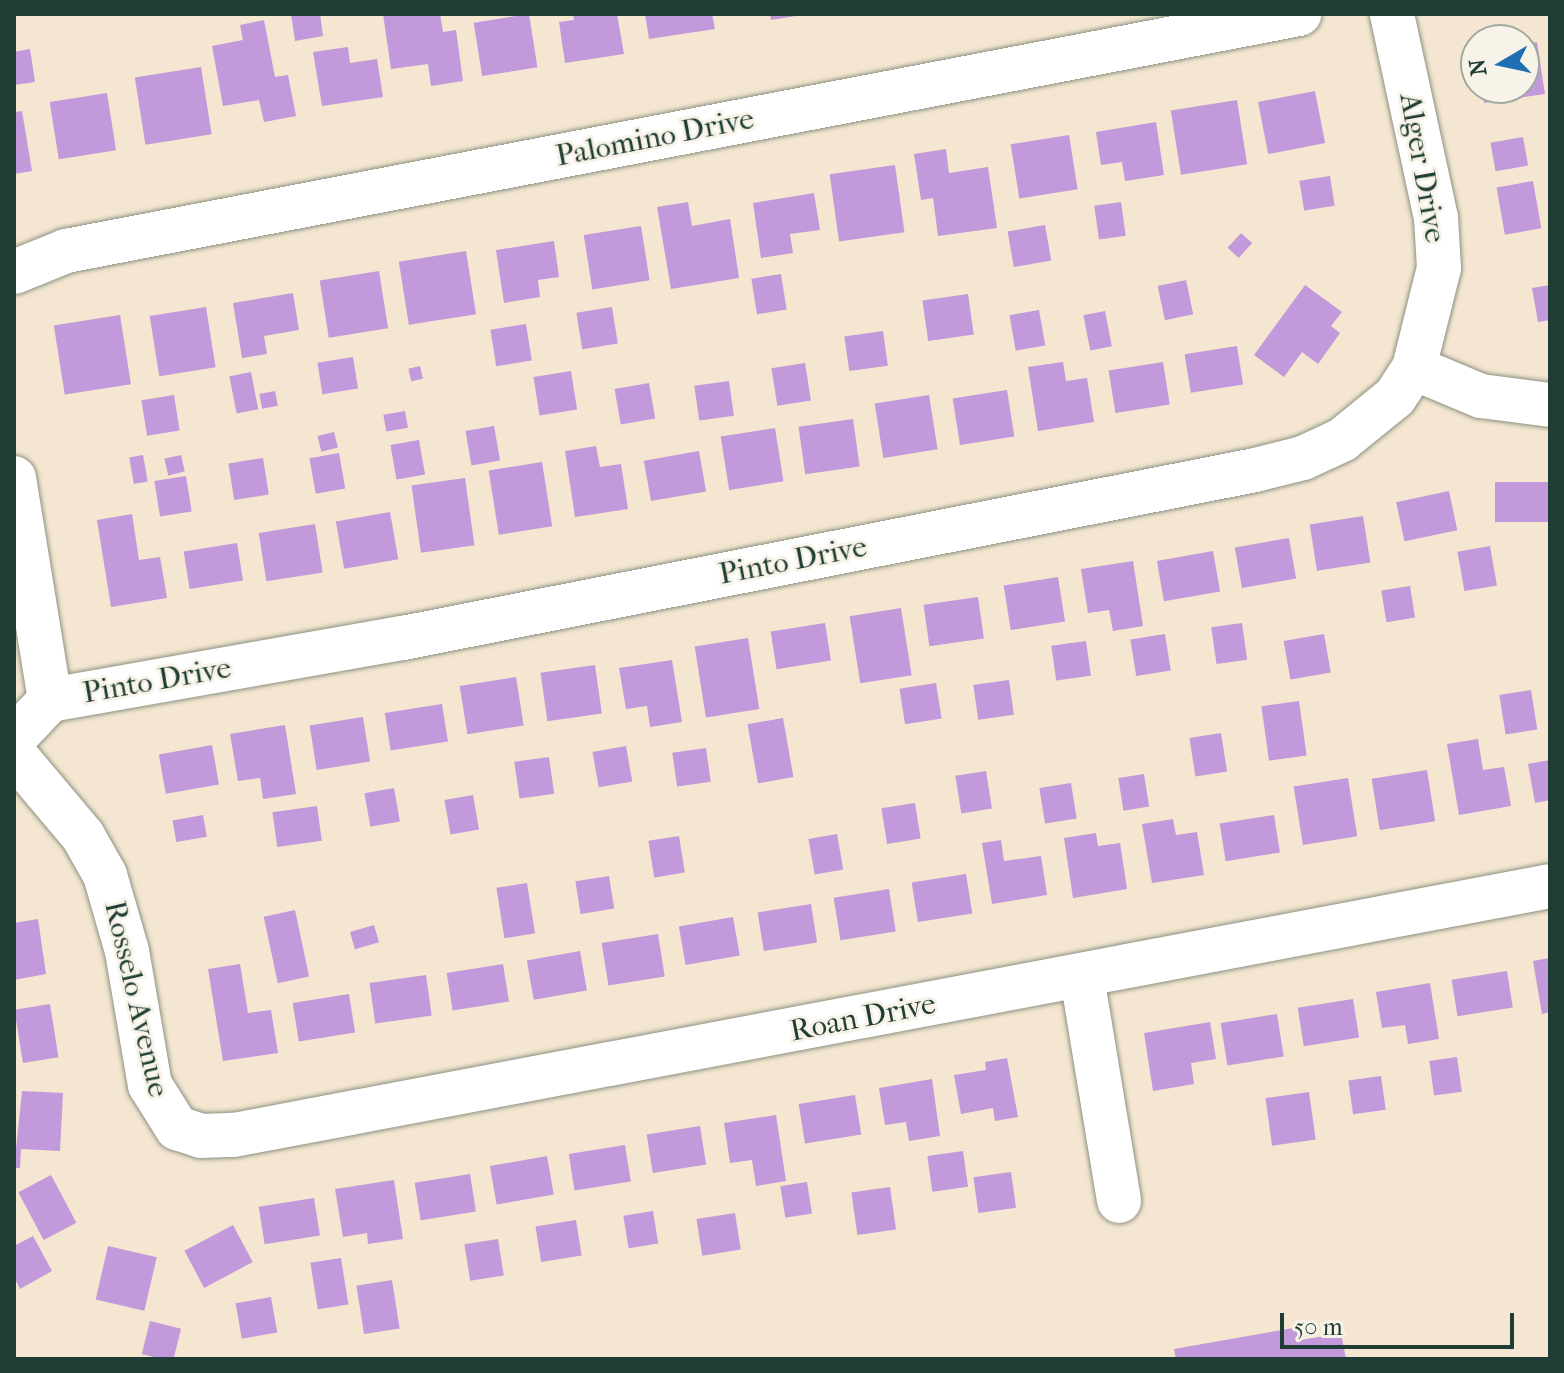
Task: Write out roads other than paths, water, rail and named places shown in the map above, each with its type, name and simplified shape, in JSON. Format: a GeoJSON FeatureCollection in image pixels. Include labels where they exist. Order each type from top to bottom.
{"type":"FeatureCollection","features":[{"type":"Feature","properties":{"kind":"street","name":"Palomino Drive"},"geometry":{"type":"LineString","coordinates":[[14,272],[66,251],[1299,14]]}},
{"type":"Feature","properties":{"kind":"street","name":"Alger Drive"},"geometry":{"type":"LineString","coordinates":[[1392,14],[1436,218],[1439,268],[1414,368]]}},
{"type":"Feature","properties":{"kind":"street"},"geometry":{"type":"LineString","coordinates":[[1414,368],[1481,396],[1550,405]]}},
{"type":"Feature","properties":{"kind":"street","name":"Pinto Drive"},"geometry":{"type":"LineString","coordinates":[[14,738],[50,700],[403,638],[1303,458],[1342,440],[1395,397],[1414,368]]}},
{"type":"Feature","properties":{"kind":"street"},"geometry":{"type":"LineString","coordinates":[[14,478],[50,700]]}},
{"type":"Feature","properties":{"kind":"street","name":"Rosselo Avenue"},"geometry":{"type":"LineString","coordinates":[[14,754],[83,836],[105,875],[127,951],[150,1085],[177,1128]]}},
{"type":"Feature","properties":{"kind":"street","name":"Roan Drive"},"geometry":{"type":"LineString","coordinates":[[177,1128],[201,1136],[234,1135],[1082,977],[1550,886]]}},
{"type":"Feature","properties":{"kind":"street"},"geometry":{"type":"LineString","coordinates":[[1082,977],[1119,1201]]}}]}
